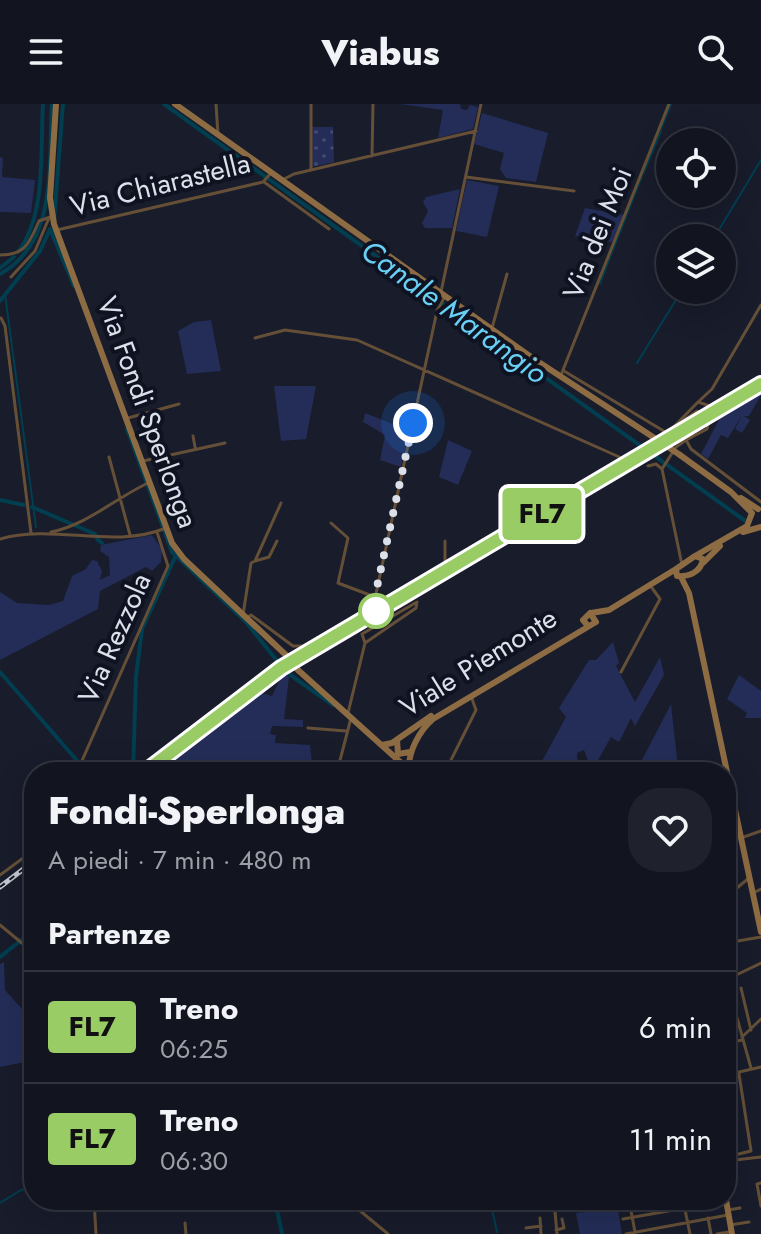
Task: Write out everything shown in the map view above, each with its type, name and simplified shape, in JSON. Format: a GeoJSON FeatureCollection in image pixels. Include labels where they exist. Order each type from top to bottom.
{"type":"FeatureCollection","features":[{"type":"Feature","properties":{"kind":"street","name":"Via Fondi Sperlonga"},"geometry":{"type":"LineString","coordinates":[[56,104],[50,198],[52,221],[128,418],[162,530],[184,559],[298,670],[399,761]]}},
{"type":"Feature","properties":{"kind":"street"},"geometry":{"type":"LineString","coordinates":[[175,104],[443,296],[759,509]]}},
{"type":"Feature","properties":{"kind":"street"},"geometry":{"type":"LineString","coordinates":[[216,104],[218,135]]}},
{"type":"Feature","properties":{"kind":"street"},"geometry":{"type":"LineString","coordinates":[[311,104],[311,170]]}},
{"type":"Feature","properties":{"kind":"street"},"geometry":{"type":"LineString","coordinates":[[372,156],[373,104]]}},
{"type":"Feature","properties":{"kind":"street"},"geometry":{"type":"LineString","coordinates":[[373,605],[438,306],[443,296],[481,104]]}},
{"type":"Feature","properties":{"kind":"street","name":"Via dei Moi"},"geometry":{"type":"LineString","coordinates":[[562,374],[669,104]]}},
{"type":"Feature","properties":{"kind":"street","name":"Via Chiarastella"},"geometry":{"type":"LineString","coordinates":[[282,180],[311,170],[476,131]]}},
{"type":"Feature","properties":{"kind":"street","name":"Via Chiarastella"},"geometry":{"type":"LineString","coordinates":[[0,255],[18,255],[26,249],[40,220],[52,221],[265,181],[270,174]]}},
{"type":"Feature","properties":{"kind":"street"},"geometry":{"type":"LineString","coordinates":[[466,177],[574,191]]}},
{"type":"Feature","properties":{"kind":"street"},"geometry":{"type":"LineString","coordinates":[[265,181],[329,229]]}},
{"type":"Feature","properties":{"kind":"street"},"geometry":{"type":"LineString","coordinates":[[11,277],[33,259],[52,221]]}},
{"type":"Feature","properties":{"kind":"street"},"geometry":{"type":"LineString","coordinates":[[491,329],[498,316],[507,274]]}},
{"type":"Feature","properties":{"kind":"street"},"geometry":{"type":"LineString","coordinates":[[678,424],[712,389],[761,305]]}},
{"type":"Feature","properties":{"kind":"street"},"geometry":{"type":"LineString","coordinates":[[1,318],[5,326],[31,533]]}},
{"type":"Feature","properties":{"kind":"street"},"geometry":{"type":"LineString","coordinates":[[255,338],[285,330],[357,340],[626,460]]}},
{"type":"Feature","properties":{"kind":"street"},"geometry":{"type":"LineString","coordinates":[[562,374],[667,433]]}},
{"type":"Feature","properties":{"kind":"street"},"geometry":{"type":"LineString","coordinates":[[698,402],[713,407],[761,380]]}},
{"type":"Feature","properties":{"kind":"street"},"geometry":{"type":"LineString","coordinates":[[128,418],[179,404]]}},
{"type":"Feature","properties":{"kind":"street"},"geometry":{"type":"LineString","coordinates":[[277,541],[269,557],[251,563],[244,616],[255,617],[298,648],[663,440],[667,433],[697,411],[708,417],[707,429],[686,440],[663,467],[681,554],[679,572],[689,593],[722,762]]}},
{"type":"Feature","properties":{"kind":"street"},"geometry":{"type":"LineString","coordinates":[[193,436],[195,447]]}},
{"type":"Feature","properties":{"kind":"street"},"geometry":{"type":"LineString","coordinates":[[686,440],[691,449],[759,509],[761,524],[723,544],[703,563],[689,593]]}},
{"type":"Feature","properties":{"kind":"street"},"geometry":{"type":"LineString","coordinates":[[143,461],[195,447],[225,443]]}},
{"type":"Feature","properties":{"kind":"street"},"geometry":{"type":"LineString","coordinates":[[109,457],[130,535]]}},
{"type":"Feature","properties":{"kind":"street"},"geometry":{"type":"LineString","coordinates":[[648,466],[656,464],[663,467]]}},
{"type":"Feature","properties":{"kind":"street"},"geometry":{"type":"LineString","coordinates":[[0,539],[73,526],[121,496],[148,485]]}},
{"type":"Feature","properties":{"kind":"street"},"geometry":{"type":"LineString","coordinates":[[731,492],[746,506],[759,509]]}},
{"type":"Feature","properties":{"kind":"street"},"geometry":{"type":"LineString","coordinates":[[255,561],[281,503]]}},
{"type":"Feature","properties":{"kind":"street"},"geometry":{"type":"LineString","coordinates":[[741,530],[748,519],[746,506]]}},
{"type":"Feature","properties":{"kind":"street","name":"Viale Piemonte"},"geometry":{"type":"LineString","coordinates":[[397,740],[585,623],[596,622],[679,572],[692,558],[741,530],[759,509]]}},
{"type":"Feature","properties":{"kind":"street"},"geometry":{"type":"LineString","coordinates":[[331,523],[348,538],[338,583],[375,597]]}},
{"type":"Feature","properties":{"kind":"street"},"geometry":{"type":"LineString","coordinates":[[50,532],[89,538],[162,530]]}},
{"type":"Feature","properties":{"kind":"street","name":"Via Rezzola"},"geometry":{"type":"LineString","coordinates":[[81,762],[168,566],[162,530]]}},
{"type":"Feature","properties":{"kind":"street"},"geometry":{"type":"LineString","coordinates":[[445,541],[445,564]]}},
{"type":"Feature","properties":{"kind":"street"},"geometry":{"type":"LineString","coordinates":[[681,554],[703,563]]}},
{"type":"Feature","properties":{"kind":"street","name":"Viale Piemonte"},"geometry":{"type":"LineString","coordinates":[[590,613],[609,610],[679,572],[698,570]]}},
{"type":"Feature","properties":{"kind":"street"},"geometry":{"type":"LineString","coordinates":[[621,672],[660,599],[652,588]]}},
{"type":"Feature","properties":{"kind":"street"},"geometry":{"type":"LineString","coordinates":[[339,762],[365,643],[362,634],[378,629],[417,602],[416,608],[390,621]]}},
{"type":"Feature","properties":{"kind":"street","name":"Viale Piemonte"},"geometry":{"type":"LineString","coordinates":[[590,613],[596,622]]}},
{"type":"Feature","properties":{"kind":"street","name":"Viale Piemonte"},"geometry":{"type":"LineString","coordinates":[[410,762],[419,735],[433,719],[585,623],[590,613]]}},
{"type":"Feature","properties":{"kind":"street"},"geometry":{"type":"LineString","coordinates":[[450,762],[476,710],[471,696]]}},
{"type":"Feature","properties":{"kind":"street"},"geometry":{"type":"LineString","coordinates":[[308,728],[346,731]]}},
{"type":"Feature","properties":{"kind":"street"},"geometry":{"type":"LineString","coordinates":[[382,745],[415,730],[419,735]]}},
{"type":"Feature","properties":{"kind":"street"},"geometry":{"type":"LineString","coordinates":[[390,752],[397,740]]}},
{"type":"Feature","properties":{"kind":"street"},"geometry":{"type":"LineString","coordinates":[[397,740],[398,754],[410,756]]}},
{"type":"Feature","properties":{"kind":"street"},"geometry":{"type":"LineString","coordinates":[[399,761],[410,756]]}},
{"type":"Feature","properties":{"kind":"street"},"geometry":{"type":"LineString","coordinates":[[736,819],[761,934],[736,940]]}},
{"type":"Feature","properties":{"kind":"street"},"geometry":{"type":"LineString","coordinates":[[741,838],[761,831]]}},
{"type":"Feature","properties":{"kind":"street"},"geometry":{"type":"LineString","coordinates":[[0,875],[24,857]]}},
{"type":"Feature","properties":{"kind":"street"},"geometry":{"type":"LineString","coordinates":[[736,889],[749,878]]}},
{"type":"Feature","properties":{"kind":"street"},"geometry":{"type":"LineString","coordinates":[[753,893],[761,889]]}},
{"type":"Feature","properties":{"kind":"street"},"geometry":{"type":"LineString","coordinates":[[0,925],[24,946]]}},
{"type":"Feature","properties":{"kind":"street"},"geometry":{"type":"LineString","coordinates":[[736,975],[761,963]]}},
{"type":"Feature","properties":{"kind":"street"},"geometry":{"type":"LineString","coordinates":[[741,988],[751,1030]]}},
{"type":"Feature","properties":{"kind":"street"},"geometry":{"type":"LineString","coordinates":[[736,1014],[751,1068]]}},
{"type":"Feature","properties":{"kind":"street"},"geometry":{"type":"LineString","coordinates":[[736,1041],[761,1019]]}},
{"type":"Feature","properties":{"kind":"street"},"geometry":{"type":"LineString","coordinates":[[736,1074],[761,1067]]}},
{"type":"Feature","properties":{"kind":"street"},"geometry":{"type":"LineString","coordinates":[[736,1155],[751,1151],[739,1074]]}},
{"type":"Feature","properties":{"kind":"street"},"geometry":{"type":"LineString","coordinates":[[736,1160],[761,1157]]}},
{"type":"Feature","properties":{"kind":"street"},"geometry":{"type":"LineString","coordinates":[[761,1183],[757,1184],[761,1206]]}},
{"type":"Feature","properties":{"kind":"street"},"geometry":{"type":"LineString","coordinates":[[736,1209],[740,1208]]}},
{"type":"Feature","properties":{"kind":"street"},"geometry":{"type":"LineString","coordinates":[[95,1210],[96,1234]]}},
{"type":"Feature","properties":{"kind":"street"},"geometry":{"type":"LineString","coordinates":[[359,1210],[388,1234]]}},
{"type":"Feature","properties":{"kind":"street"},"geometry":{"type":"LineString","coordinates":[[555,1210],[556,1232],[564,1228],[562,1219]]}},
{"type":"Feature","properties":{"kind":"street"},"geometry":{"type":"LineString","coordinates":[[631,1210],[635,1233]]}},
{"type":"Feature","properties":{"kind":"street"},"geometry":{"type":"LineString","coordinates":[[623,1219],[673,1210]]}},
{"type":"Feature","properties":{"kind":"street"},"geometry":{"type":"LineString","coordinates":[[685,1210],[690,1234]]}},
{"type":"Feature","properties":{"kind":"street"},"geometry":{"type":"LineString","coordinates":[[626,1234],[734,1210]]}},
{"type":"Feature","properties":{"kind":"street"},"geometry":{"type":"LineString","coordinates":[[728,1212],[731,1230]]}},
{"type":"Feature","properties":{"kind":"street"},"geometry":{"type":"LineString","coordinates":[[540,1218],[541,1234]]}},
{"type":"Feature","properties":{"kind":"street"},"geometry":{"type":"LineString","coordinates":[[708,1218],[711,1234]]}},
{"type":"Feature","properties":{"kind":"street"},"geometry":{"type":"LineString","coordinates":[[717,1234],[749,1222]]}},
{"type":"Feature","properties":{"kind":"street"},"geometry":{"type":"LineString","coordinates":[[185,1223],[186,1234]]}},
{"type":"Feature","properties":{"kind":"street"},"geometry":{"type":"LineString","coordinates":[[526,1228],[541,1226]]}},
{"type":"Feature","properties":{"kind":"shaded area"},"geometry":{"type":"Polygon","coordinates":[[[400,104],[460,104],[461,109],[467,110],[470,105],[478,107],[473,129],[438,138],[443,110],[400,104]]]}},
{"type":"Feature","properties":{"kind":"shaded area"},"geometry":{"type":"Polygon","coordinates":[[[482,113],[548,133],[536,182],[506,178],[500,169],[504,153],[474,144],[482,113]]]}},
{"type":"Feature","properties":{"kind":"shaded area"},"geometry":{"type":"Polygon","coordinates":[[[312,127],[333,127],[334,162],[312,167],[312,127]]]}},
{"type":"Feature","properties":{"kind":"shaded area"},"geometry":{"type":"Polygon","coordinates":[[[0,157],[3,158],[2,177],[35,180],[31,213],[0,212],[0,157]]]}},
{"type":"Feature","properties":{"kind":"shaded area"},"geometry":{"type":"Polygon","coordinates":[[[467,180],[499,186],[487,237],[456,231],[467,180]]]}},
{"type":"Feature","properties":{"kind":"shaded area"},"geometry":{"type":"Polygon","coordinates":[[[460,189],[452,228],[425,228],[422,223],[428,211],[423,202],[426,197],[460,189]]]}},
{"type":"Feature","properties":{"kind":"shaded area"},"geometry":{"type":"Polygon","coordinates":[[[585,208],[624,215],[612,242],[575,236],[585,208]]]}},
{"type":"Feature","properties":{"kind":"shaded area"},"geometry":{"type":"Polygon","coordinates":[[[211,320],[221,371],[187,374],[178,331],[194,322],[211,320]]]}},
{"type":"Feature","properties":{"kind":"shaded area"},"geometry":{"type":"Polygon","coordinates":[[[274,386],[316,386],[306,439],[281,441],[274,386]]]}},
{"type":"Feature","properties":{"kind":"shaded area"},"geometry":{"type":"Polygon","coordinates":[[[761,388],[761,395],[749,416],[744,416],[750,420],[742,433],[735,429],[742,415],[728,438],[721,435],[708,459],[701,454],[724,410],[761,388]]]}},
{"type":"Feature","properties":{"kind":"shaded area"},"geometry":{"type":"Polygon","coordinates":[[[365,413],[400,427],[411,424],[401,467],[380,460],[385,435],[363,422],[365,413]]]}},
{"type":"Feature","properties":{"kind":"shaded area"},"geometry":{"type":"Polygon","coordinates":[[[448,440],[472,451],[458,485],[439,477],[448,440]]]}},
{"type":"Feature","properties":{"kind":"shaded area"},"geometry":{"type":"Polygon","coordinates":[[[152,535],[162,550],[161,562],[152,571],[146,567],[100,591],[98,609],[0,660],[0,592],[17,603],[49,605],[63,601],[72,576],[86,569],[92,560],[97,561],[102,571],[100,580],[110,575],[109,557],[100,551],[101,545],[152,535]]]}},
{"type":"Feature","properties":{"kind":"shaded area"},"geometry":{"type":"Polygon","coordinates":[[[613,642],[619,663],[616,666],[635,702],[660,657],[664,675],[635,726],[631,718],[619,742],[611,737],[597,762],[589,762],[584,750],[577,753],[577,762],[541,762],[566,717],[559,708],[589,660],[596,660],[613,642]]]}},
{"type":"Feature","properties":{"kind":"shaded area"},"geometry":{"type":"Polygon","coordinates":[[[283,673],[289,677],[284,719],[303,720],[303,727],[272,726],[270,734],[276,735],[275,743],[310,745],[312,762],[162,762],[256,691],[272,696],[283,673]]]}},
{"type":"Feature","properties":{"kind":"shaded area"},"geometry":{"type":"Polygon","coordinates":[[[739,675],[761,691],[761,718],[745,718],[747,713],[727,699],[739,675]]]}},
{"type":"Feature","properties":{"kind":"shaded area"},"geometry":{"type":"Polygon","coordinates":[[[671,704],[677,759],[675,762],[642,760],[671,704]]]}},
{"type":"Feature","properties":{"kind":"shaded area"},"geometry":{"type":"Polygon","coordinates":[[[4,962],[5,990],[22,1009],[24,1001],[24,1062],[0,1067],[0,964],[4,962]]]}},
{"type":"Feature","properties":{"kind":"shaded area"},"geometry":{"type":"Polygon","coordinates":[[[618,1210],[622,1234],[580,1234],[576,1213],[618,1210]]]}},
{"type":"Feature","properties":{"kind":"waterway"},"geometry":{"type":"LineString","coordinates":[[18,252],[27,237],[38,201],[43,104]]}},
{"type":"Feature","properties":{"kind":"waterway"},"geometry":{"type":"LineString","coordinates":[[0,274],[19,260],[32,242],[41,221],[47,199],[52,104]]}},
{"type":"Feature","properties":{"kind":"waterway"},"geometry":{"type":"LineString","coordinates":[[54,221],[63,104]]}},
{"type":"Feature","properties":{"kind":"waterway","name":"Canale Marangio"},"geometry":{"type":"LineString","coordinates":[[164,104],[744,520]]}},
{"type":"Feature","properties":{"kind":"waterway"},"geometry":{"type":"LineString","coordinates":[[661,128],[671,104]]}},
{"type":"Feature","properties":{"kind":"waterway"},"geometry":{"type":"LineString","coordinates":[[643,174],[656,143]]}},
{"type":"Feature","properties":{"kind":"waterway"},"geometry":{"type":"LineString","coordinates":[[722,224],[761,160]]}},
{"type":"Feature","properties":{"kind":"waterway"},"geometry":{"type":"LineString","coordinates":[[611,255],[642,176]]}},
{"type":"Feature","properties":{"kind":"waterway"},"geometry":{"type":"LineString","coordinates":[[50,229],[74,286]]}},
{"type":"Feature","properties":{"kind":"waterway"},"geometry":{"type":"LineString","coordinates":[[0,301],[40,251],[50,229]]}},
{"type":"Feature","properties":{"kind":"waterway"},"geometry":{"type":"LineString","coordinates":[[0,268],[14,257]]}},
{"type":"Feature","properties":{"kind":"waterway"},"geometry":{"type":"LineString","coordinates":[[600,284],[610,257]]}},
{"type":"Feature","properties":{"kind":"waterway"},"geometry":{"type":"LineString","coordinates":[[5,294],[36,527]]}},
{"type":"Feature","properties":{"kind":"waterway"},"geometry":{"type":"LineString","coordinates":[[637,363],[673,304]]}},
{"type":"Feature","properties":{"kind":"waterway"},"geometry":{"type":"LineString","coordinates":[[127,429],[172,552],[246,622],[286,672],[333,705]]}},
{"type":"Feature","properties":{"kind":"waterway"},"geometry":{"type":"LineString","coordinates":[[0,500],[24,505]]}},
{"type":"Feature","properties":{"kind":"waterway"},"geometry":{"type":"LineString","coordinates":[[32,507],[95,534]]}},
{"type":"Feature","properties":{"kind":"waterway"},"geometry":{"type":"LineString","coordinates":[[97,539],[102,543]]}},
{"type":"Feature","properties":{"kind":"waterway"},"geometry":{"type":"LineString","coordinates":[[133,762],[136,677],[142,629],[176,555]]}},
{"type":"Feature","properties":{"kind":"waterway"},"geometry":{"type":"LineString","coordinates":[[0,672],[78,762]]}},
{"type":"Feature","properties":{"kind":"waterway"},"geometry":{"type":"LineString","coordinates":[[0,957],[24,938]]}},
{"type":"Feature","properties":{"kind":"waterway"},"geometry":{"type":"LineString","coordinates":[[0,1203],[24,1190]]}},
{"type":"Feature","properties":{"kind":"waterway"},"geometry":{"type":"LineString","coordinates":[[277,1210],[282,1234]]}},
{"type":"Feature","properties":{"kind":"waterway"},"geometry":{"type":"LineString","coordinates":[[492,1210],[497,1232]]}},
{"type":"Feature","properties":{"kind":"railway"},"geometry":{"type":"LineString","coordinates":[[158,762],[281,668],[761,384]]}},
{"type":"Feature","properties":{"kind":"railway"},"geometry":{"type":"LineString","coordinates":[[0,887],[24,869]]}},
{"type":"Feature","properties":{"kind":"train","name":"FL7"},"geometry":{"type":"LineString","coordinates":[[157,762],[281,668],[761,384]]}},
{"type":"Feature","properties":{"kind":"route"},"geometry":{"type":"LineString","coordinates":[[376,611],[373,605],[413,423]]}}]}
